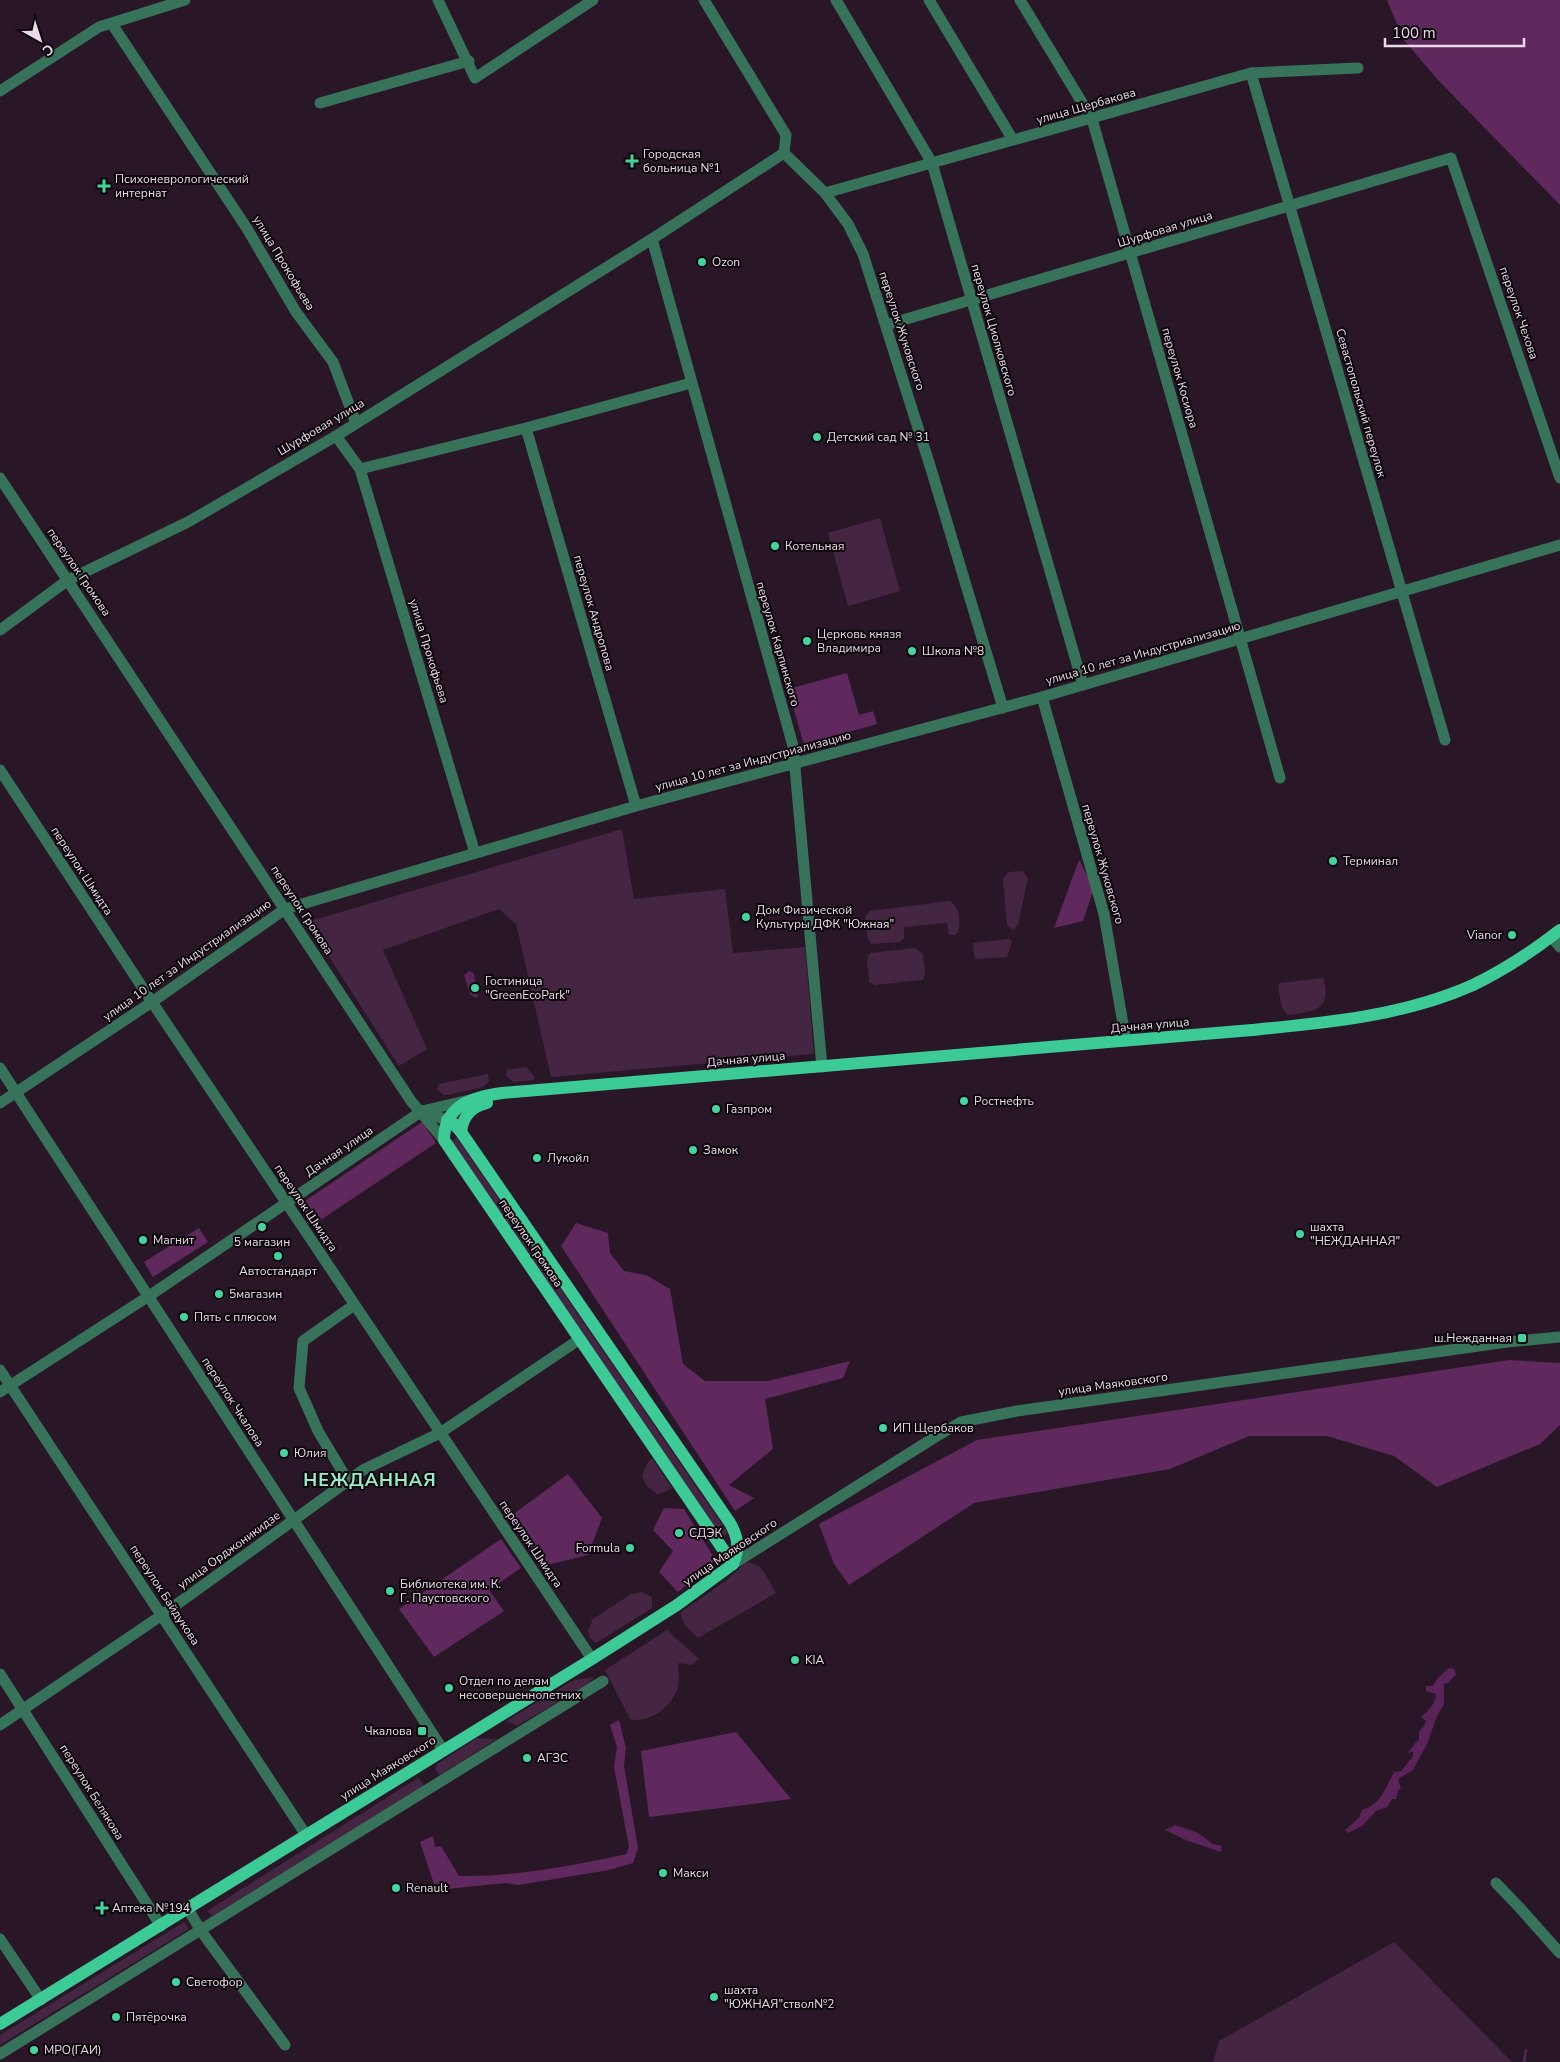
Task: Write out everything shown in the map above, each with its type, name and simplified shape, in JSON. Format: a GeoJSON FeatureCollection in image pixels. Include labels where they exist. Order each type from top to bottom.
{"type":"FeatureCollection","features":[{"type":"Feature","properties":{"kind":"main road","name":"Дачная улица"},"geometry":{"type":"LineString","coordinates":[[475,1102],[489,1095],[541,1089],[822,1070],[1217,1037],[1344,1023],[1442,997],[1472,985],[1558,939]]}},
{"type":"Feature","properties":{"kind":"main road"},"geometry":{"type":"LineString","coordinates":[[444,1140],[446,1120],[459,1107],[475,1102]]}},
{"type":"Feature","properties":{"kind":"main road"},"geometry":{"type":"LineString","coordinates":[[461,1132],[462,1122],[475,1102]]}},
{"type":"Feature","properties":{"kind":"main road","name":"переулок Громова"},"geometry":{"type":"LineString","coordinates":[[444,1140],[733,1564],[737,1556],[738,1546],[736,1534],[730,1523],[461,1132],[454,1124],[446,1120]]}},
{"type":"Feature","properties":{"kind":"main road","name":"улица Маяковского"},"geometry":{"type":"LineString","coordinates":[[0,2024],[592,1659],[676,1605],[733,1564]]}},
{"type":"Feature","properties":{"kind":"street"},"geometry":{"type":"LineString","coordinates":[[0,91],[92,32],[185,0]]}},
{"type":"Feature","properties":{"kind":"street"},"geometry":{"type":"LineString","coordinates":[[438,0],[469,61],[475,78],[592,0]]}},
{"type":"Feature","properties":{"kind":"street"},"geometry":{"type":"LineString","coordinates":[[652,239],[784,153],[786,135],[704,0]]}},
{"type":"Feature","properties":{"kind":"street","name":"переулок Циолковского"},"geometry":{"type":"LineString","coordinates":[[836,0],[932,163],[1083,686]]}},
{"type":"Feature","properties":{"kind":"street"},"geometry":{"type":"LineString","coordinates":[[928,0],[1013,140]]}},
{"type":"Feature","properties":{"kind":"street","name":"переулок Косиора"},"geometry":{"type":"LineString","coordinates":[[1020,0],[1092,119],[1280,778]]}},
{"type":"Feature","properties":{"kind":"street","name":"улица Прокофьева"},"geometry":{"type":"LineString","coordinates":[[112,24],[246,227],[296,312],[333,362],[356,422]]}},
{"type":"Feature","properties":{"kind":"street"},"geometry":{"type":"LineString","coordinates":[[320,103],[469,61]]}},
{"type":"Feature","properties":{"kind":"street","name":"улица Щербакова"},"geometry":{"type":"LineString","coordinates":[[825,193],[1251,73],[1358,68]]}},
{"type":"Feature","properties":{"kind":"street","name":"Севастопольский переулок"},"geometry":{"type":"LineString","coordinates":[[1251,73],[1445,740]]}},
{"type":"Feature","properties":{"kind":"street","name":"переулок Жуковского"},"geometry":{"type":"LineString","coordinates":[[784,153],[825,193],[848,224],[863,254],[1003,708]]}},
{"type":"Feature","properties":{"kind":"street","name":"Шурфовая улица"},"geometry":{"type":"LineString","coordinates":[[886,325],[1451,158]]}},
{"type":"Feature","properties":{"kind":"street","name":"переулок Чехова"},"geometry":{"type":"LineString","coordinates":[[1451,158],[1560,478]]}},
{"type":"Feature","properties":{"kind":"street","name":"Шурфовая улица"},"geometry":{"type":"LineString","coordinates":[[0,630],[68,580],[188,522],[336,436],[652,239]]}},
{"type":"Feature","properties":{"kind":"street","name":"переулок Карпинского"},"geometry":{"type":"LineString","coordinates":[[652,239],[792,746],[822,1070]]}},
{"type":"Feature","properties":{"kind":"street"},"geometry":{"type":"LineString","coordinates":[[360,469],[526,428],[691,383]]}},
{"type":"Feature","properties":{"kind":"street","name":"переулок Андропова"},"geometry":{"type":"LineString","coordinates":[[526,428],[636,806]]}},
{"type":"Feature","properties":{"kind":"street","name":"улица Прокофьева"},"geometry":{"type":"LineString","coordinates":[[336,436],[360,469],[475,853]]}},
{"type":"Feature","properties":{"kind":"street","name":"переулок Громова"},"geometry":{"type":"LineString","coordinates":[[0,478],[411,1101],[422,1111],[444,1140]]}},
{"type":"Feature","properties":{"kind":"street","name":"улица 10 лет за Индустриализацию"},"geometry":{"type":"LineString","coordinates":[[0,1104],[152,1002],[285,909],[636,806],[1042,698],[1560,545]]}},
{"type":"Feature","properties":{"kind":"street","name":"переулок Жуковского"},"geometry":{"type":"LineString","coordinates":[[1042,698],[1104,914],[1126,1045]]}},
{"type":"Feature","properties":{"kind":"street","name":"переулок Шмидта"},"geometry":{"type":"LineString","coordinates":[[0,770],[152,1002],[592,1659]]}},
{"type":"Feature","properties":{"kind":"street","name":"переулок Чкалова"},"geometry":{"type":"LineString","coordinates":[[0,1068],[443,1750]]}},
{"type":"Feature","properties":{"kind":"street","name":"Дачная улица"},"geometry":{"type":"LineString","coordinates":[[0,1392],[149,1296],[422,1111],[475,1102]]}},
{"type":"Feature","properties":{"kind":"street"},"geometry":{"type":"LineString","coordinates":[[422,1111],[446,1120]]}},
{"type":"Feature","properties":{"kind":"street"},"geometry":{"type":"LineString","coordinates":[[348,1481],[318,1431],[299,1388],[303,1342],[354,1305]]}},
{"type":"Feature","properties":{"kind":"street","name":"улица Маяковского"},"geometry":{"type":"LineString","coordinates":[[733,1564],[932,1438],[962,1422],[1037,1408],[1507,1342],[1560,1337]]}},
{"type":"Feature","properties":{"kind":"street","name":"улица Орджоникидзе"},"geometry":{"type":"LineString","coordinates":[[0,1725],[162,1615],[363,1470],[440,1433],[580,1338]]}},
{"type":"Feature","properties":{"kind":"street","name":"переулок Байдукова"},"geometry":{"type":"LineString","coordinates":[[0,1370],[306,1835]]}},
{"type":"Feature","properties":{"kind":"street","name":"переулок Белякова"},"geometry":{"type":"LineString","coordinates":[[0,1674],[161,1926]]}},
{"type":"Feature","properties":{"kind":"street"},"geometry":{"type":"LineString","coordinates":[[0,2054],[604,1681]]}},
{"type":"Feature","properties":{"kind":"street"},"geometry":{"type":"LineString","coordinates":[[1496,1883],[1520,1906],[1560,1953]]}},
{"type":"Feature","properties":{"kind":"street"},"geometry":{"type":"LineString","coordinates":[[188,1909],[201,1931],[285,2045]]}},
{"type":"Feature","properties":{"kind":"street"},"geometry":{"type":"LineString","coordinates":[[0,1938],[41,2000]]}},
{"type":"Feature","properties":{"kind":"shaded area"},"geometry":{"type":"Polygon","coordinates":[[[1387,0],[1560,0],[1560,205],[1438,80],[1403,39],[1387,0]]]}},
{"type":"Feature","properties":{"kind":"shaded area"},"geometry":{"type":"Polygon","coordinates":[[[880,518],[900,591],[848,606],[828,533],[880,518]]]}},
{"type":"Feature","properties":{"kind":"shaded area"},"geometry":{"type":"Polygon","coordinates":[[[847,673],[859,715],[873,711],[877,724],[804,745],[788,689],[847,673]]]}},
{"type":"Feature","properties":{"kind":"shaded area"},"geometry":{"type":"Polygon","coordinates":[[[622,829],[634,899],[725,889],[733,953],[805,947],[814,1054],[551,1077],[516,924],[499,909],[383,950],[427,1049],[399,1066],[307,922],[622,829]]]}},
{"type":"Feature","properties":{"kind":"shaded area"},"geometry":{"type":"Polygon","coordinates":[[[1079,860],[1094,888],[1083,921],[1054,928],[1079,860]]]}},
{"type":"Feature","properties":{"kind":"shaded area"},"geometry":{"type":"Polygon","coordinates":[[[1022,871],[1028,878],[1018,925],[1013,930],[1007,925],[1003,879],[1009,872],[1022,871]]]}},
{"type":"Feature","properties":{"kind":"shaded area"},"geometry":{"type":"Polygon","coordinates":[[[950,901],[956,908],[959,917],[959,927],[956,935],[949,935],[947,923],[904,927],[904,938],[899,942],[872,944],[868,940],[865,917],[870,911],[950,901]]]}},
{"type":"Feature","properties":{"kind":"shaded area"},"geometry":{"type":"Polygon","coordinates":[[[1009,939],[1012,941],[1007,957],[975,959],[973,943],[1009,939]]]}},
{"type":"Feature","properties":{"kind":"shaded area"},"geometry":{"type":"Polygon","coordinates":[[[915,948],[923,954],[925,974],[923,980],[875,985],[869,982],[867,959],[870,953],[915,948]]]}},
{"type":"Feature","properties":{"kind":"shaded area"},"geometry":{"type":"Polygon","coordinates":[[[469,971],[474,973],[475,983],[479,988],[477,992],[478,997],[476,998],[470,994],[464,975],[469,971]]]}},
{"type":"Feature","properties":{"kind":"shaded area"},"geometry":{"type":"Polygon","coordinates":[[[1323,978],[1325,997],[1319,1007],[1297,1014],[1288,1015],[1285,1012],[1280,998],[1278,986],[1280,983],[1323,978]]]}},
{"type":"Feature","properties":{"kind":"shaded area"},"geometry":{"type":"Polygon","coordinates":[[[526,1067],[535,1077],[533,1080],[514,1082],[506,1076],[507,1070],[526,1067]]]}},
{"type":"Feature","properties":{"kind":"shaded area"},"geometry":{"type":"Polygon","coordinates":[[[488,1074],[489,1081],[483,1087],[448,1095],[444,1095],[437,1090],[439,1084],[488,1074]]]}},
{"type":"Feature","properties":{"kind":"shaded area"},"geometry":{"type":"Polygon","coordinates":[[[422,1122],[436,1143],[313,1225],[299,1205],[422,1122]]]}},
{"type":"Feature","properties":{"kind":"shaded area"},"geometry":{"type":"Polygon","coordinates":[[[457,1138],[728,1533],[721,1538],[450,1142],[457,1138]]]}},
{"type":"Feature","properties":{"kind":"shaded area"},"geometry":{"type":"Polygon","coordinates":[[[576,1223],[608,1233],[610,1253],[624,1271],[646,1275],[670,1289],[683,1364],[705,1381],[768,1381],[850,1361],[843,1378],[765,1399],[773,1449],[729,1485],[754,1498],[735,1511],[561,1246],[576,1223]]]}},
{"type":"Feature","properties":{"kind":"shaded area"},"geometry":{"type":"Polygon","coordinates":[[[199,1228],[208,1242],[153,1277],[144,1262],[199,1228]]]}},
{"type":"Feature","properties":{"kind":"shaded area"},"geometry":{"type":"Polygon","coordinates":[[[1509,1360],[1560,1363],[1560,1425],[1540,1444],[1437,1487],[1394,1456],[1327,1436],[1249,1436],[1170,1469],[974,1503],[849,1585],[834,1564],[819,1524],[977,1440],[1509,1360]]]}},
{"type":"Feature","properties":{"kind":"shaded area"},"geometry":{"type":"Polygon","coordinates":[[[652,1458],[672,1488],[665,1492],[657,1494],[647,1486],[642,1477],[647,1464],[652,1458]]]}},
{"type":"Feature","properties":{"kind":"shaded area"},"geometry":{"type":"Polygon","coordinates":[[[568,1474],[602,1518],[588,1555],[539,1567],[508,1518],[568,1474]]]}},
{"type":"Feature","properties":{"kind":"shaded area"},"geometry":{"type":"Polygon","coordinates":[[[664,1508],[684,1509],[716,1561],[678,1592],[659,1572],[673,1551],[653,1530],[664,1508]]]}},
{"type":"Feature","properties":{"kind":"shaded area"},"geometry":{"type":"Polygon","coordinates":[[[501,1539],[521,1568],[489,1590],[504,1611],[434,1657],[399,1609],[501,1539]]]}},
{"type":"Feature","properties":{"kind":"shaded area"},"geometry":{"type":"Polygon","coordinates":[[[746,1562],[757,1565],[761,1569],[776,1593],[698,1638],[684,1623],[681,1612],[727,1580],[746,1562]]]}},
{"type":"Feature","properties":{"kind":"shaded area"},"geometry":{"type":"Polygon","coordinates":[[[642,1592],[652,1597],[652,1608],[596,1643],[589,1637],[588,1631],[593,1619],[631,1594],[642,1592]]]}},
{"type":"Feature","properties":{"kind":"shaded area"},"geometry":{"type":"Polygon","coordinates":[[[667,1630],[699,1659],[692,1665],[678,1663],[678,1687],[671,1701],[665,1707],[645,1719],[630,1719],[605,1670],[667,1630]]]}},
{"type":"Feature","properties":{"kind":"shaded area"},"geometry":{"type":"Polygon","coordinates":[[[1449,1668],[1454,1669],[1456,1674],[1448,1683],[1444,1683],[1444,1704],[1437,1716],[1428,1742],[1413,1770],[1398,1779],[1401,1788],[1396,1799],[1392,1799],[1387,1807],[1376,1811],[1362,1826],[1348,1833],[1345,1830],[1359,1818],[1362,1810],[1369,1808],[1378,1800],[1394,1772],[1401,1771],[1413,1756],[1413,1751],[1407,1754],[1415,1743],[1419,1741],[1419,1732],[1426,1721],[1421,1717],[1431,1707],[1436,1697],[1436,1694],[1426,1691],[1426,1686],[1433,1686],[1438,1678],[1449,1668]]]}},
{"type":"Feature","properties":{"kind":"shaded area"},"geometry":{"type":"Polygon","coordinates":[[[594,1677],[588,1684],[517,1726],[506,1721],[574,1680],[594,1677]]]}},
{"type":"Feature","properties":{"kind":"shaded area"},"geometry":{"type":"Polygon","coordinates":[[[619,1720],[626,1748],[624,1766],[638,1848],[633,1863],[609,1870],[518,1885],[506,1883],[436,1890],[420,1842],[433,1836],[435,1847],[441,1846],[459,1876],[500,1875],[543,1870],[626,1854],[629,1847],[614,1767],[617,1747],[610,1725],[619,1720]]]}},
{"type":"Feature","properties":{"kind":"shaded area"},"geometry":{"type":"Polygon","coordinates":[[[736,1732],[791,1799],[649,1817],[641,1751],[736,1732]]]}},
{"type":"Feature","properties":{"kind":"shaded area"},"geometry":{"type":"Polygon","coordinates":[[[477,1738],[497,1739],[440,1775],[435,1769],[437,1764],[477,1738]]]}},
{"type":"Feature","properties":{"kind":"shaded area"},"geometry":{"type":"Polygon","coordinates":[[[418,1778],[425,1786],[212,1916],[207,1911],[418,1778]]]}},
{"type":"Feature","properties":{"kind":"shaded area"},"geometry":{"type":"Polygon","coordinates":[[[1175,1825],[1198,1833],[1213,1844],[1222,1846],[1221,1852],[1188,1841],[1165,1830],[1175,1825]]]}},
{"type":"Feature","properties":{"kind":"shaded area"},"geometry":{"type":"Polygon","coordinates":[[[184,1922],[189,1929],[0,2045],[0,2035],[184,1922]]]}},
{"type":"Feature","properties":{"kind":"shaded area"},"geometry":{"type":"Polygon","coordinates":[[[1394,1942],[1512,2062],[1213,2062],[1219,2041],[1394,1942]]]}},
{"type":"Feature","properties":{"kind":"waterway"},"geometry":{"type":"LineString","coordinates":[[1524,2062],[1526,2050]]}},
{"type":"Feature","properties":{"kind":"place","name":"Городская больница №1"},"geometry":{"type":"Point","coordinates":[632,161]}},
{"type":"Feature","properties":{"kind":"place","name":"Психоневрологический интернат"},"geometry":{"type":"Point","coordinates":[104,186]}},
{"type":"Feature","properties":{"kind":"place","name":"Ozon"},"geometry":{"type":"Point","coordinates":[702,262]}},
{"type":"Feature","properties":{"kind":"place","name":"Детский сад № 31"},"geometry":{"type":"Point","coordinates":[817,437]}},
{"type":"Feature","properties":{"kind":"place","name":"Котельная"},"geometry":{"type":"Point","coordinates":[775,546]}},
{"type":"Feature","properties":{"kind":"place","name":"Церковь князя Владимира"},"geometry":{"type":"Point","coordinates":[807,641]}},
{"type":"Feature","properties":{"kind":"place","name":"Школа №8"},"geometry":{"type":"Point","coordinates":[912,651]}},
{"type":"Feature","properties":{"kind":"place","name":"Терминал"},"geometry":{"type":"Point","coordinates":[1333,861]}},
{"type":"Feature","properties":{"kind":"place","name":"Дом Физической Культуры ДФК \"Южная\""},"geometry":{"type":"Point","coordinates":[746,917]}},
{"type":"Feature","properties":{"kind":"place","name":"Vianor"},"geometry":{"type":"Point","coordinates":[1512,935]}},
{"type":"Feature","properties":{"kind":"place","name":"Гостиница \"GreenEcoPark\""},"geometry":{"type":"Point","coordinates":[475,988]}},
{"type":"Feature","properties":{"kind":"place","name":"Ростнефть"},"geometry":{"type":"Point","coordinates":[964,1101]}},
{"type":"Feature","properties":{"kind":"place","name":"Газпром"},"geometry":{"type":"Point","coordinates":[716,1109]}},
{"type":"Feature","properties":{"kind":"place","name":"Замок"},"geometry":{"type":"Point","coordinates":[693,1150]}},
{"type":"Feature","properties":{"kind":"place","name":"Лукойл"},"geometry":{"type":"Point","coordinates":[537,1158]}},
{"type":"Feature","properties":{"kind":"place","name":"5 магазин"},"geometry":{"type":"Point","coordinates":[262,1227]}},
{"type":"Feature","properties":{"kind":"place","name":"шахта \"НЕЖДАННАЯ\""},"geometry":{"type":"Point","coordinates":[1300,1234]}},
{"type":"Feature","properties":{"kind":"place","name":"Магнит"},"geometry":{"type":"Point","coordinates":[143,1240]}},
{"type":"Feature","properties":{"kind":"place","name":"Автостандарт"},"geometry":{"type":"Point","coordinates":[278,1256]}},
{"type":"Feature","properties":{"kind":"place","name":"5магазин"},"geometry":{"type":"Point","coordinates":[219,1294]}},
{"type":"Feature","properties":{"kind":"place","name":"Пять с плюсом"},"geometry":{"type":"Point","coordinates":[184,1317]}},
{"type":"Feature","properties":{"kind":"place","name":"ш.Нежданная"},"geometry":{"type":"Point","coordinates":[1522,1338]}},
{"type":"Feature","properties":{"kind":"place","name":"ИП Щербаков"},"geometry":{"type":"Point","coordinates":[883,1428]}},
{"type":"Feature","properties":{"kind":"place","name":"Юлия"},"geometry":{"type":"Point","coordinates":[284,1453]}},
{"type":"Feature","properties":{"kind":"place","name":"СДЭК"},"geometry":{"type":"Point","coordinates":[679,1533]}},
{"type":"Feature","properties":{"kind":"place","name":"Formula"},"geometry":{"type":"Point","coordinates":[630,1548]}},
{"type":"Feature","properties":{"kind":"place","name":"Библиотека им. К. Г. Паустовского"},"geometry":{"type":"Point","coordinates":[390,1591]}},
{"type":"Feature","properties":{"kind":"place","name":"KIA"},"geometry":{"type":"Point","coordinates":[795,1660]}},
{"type":"Feature","properties":{"kind":"place","name":"Отдел по делам несовершеннолетних"},"geometry":{"type":"Point","coordinates":[449,1688]}},
{"type":"Feature","properties":{"kind":"place","name":"Чкалова"},"geometry":{"type":"Point","coordinates":[422,1731]}},
{"type":"Feature","properties":{"kind":"place","name":"АГЗС"},"geometry":{"type":"Point","coordinates":[527,1758]}},
{"type":"Feature","properties":{"kind":"place","name":"Макси"},"geometry":{"type":"Point","coordinates":[663,1873]}},
{"type":"Feature","properties":{"kind":"place","name":"Renault"},"geometry":{"type":"Point","coordinates":[396,1888]}},
{"type":"Feature","properties":{"kind":"place","name":"Аптека №194"},"geometry":{"type":"Point","coordinates":[102,1908]}},
{"type":"Feature","properties":{"kind":"place","name":"Светофор"},"geometry":{"type":"Point","coordinates":[176,1982]}},
{"type":"Feature","properties":{"kind":"place","name":"шахта \"ЮЖНАЯ\"ствол№2"},"geometry":{"type":"Point","coordinates":[714,1997]}},
{"type":"Feature","properties":{"kind":"place","name":"Пятёрочка"},"geometry":{"type":"Point","coordinates":[116,2017]}},
{"type":"Feature","properties":{"kind":"place","name":"МРО(ГАИ)"},"geometry":{"type":"Point","coordinates":[34,2050]}},
{"type":"Feature","properties":{"kind":"district","name":"НЕЖДАННАЯ"},"geometry":{"type":"Point","coordinates":[370,1480]}}]}
